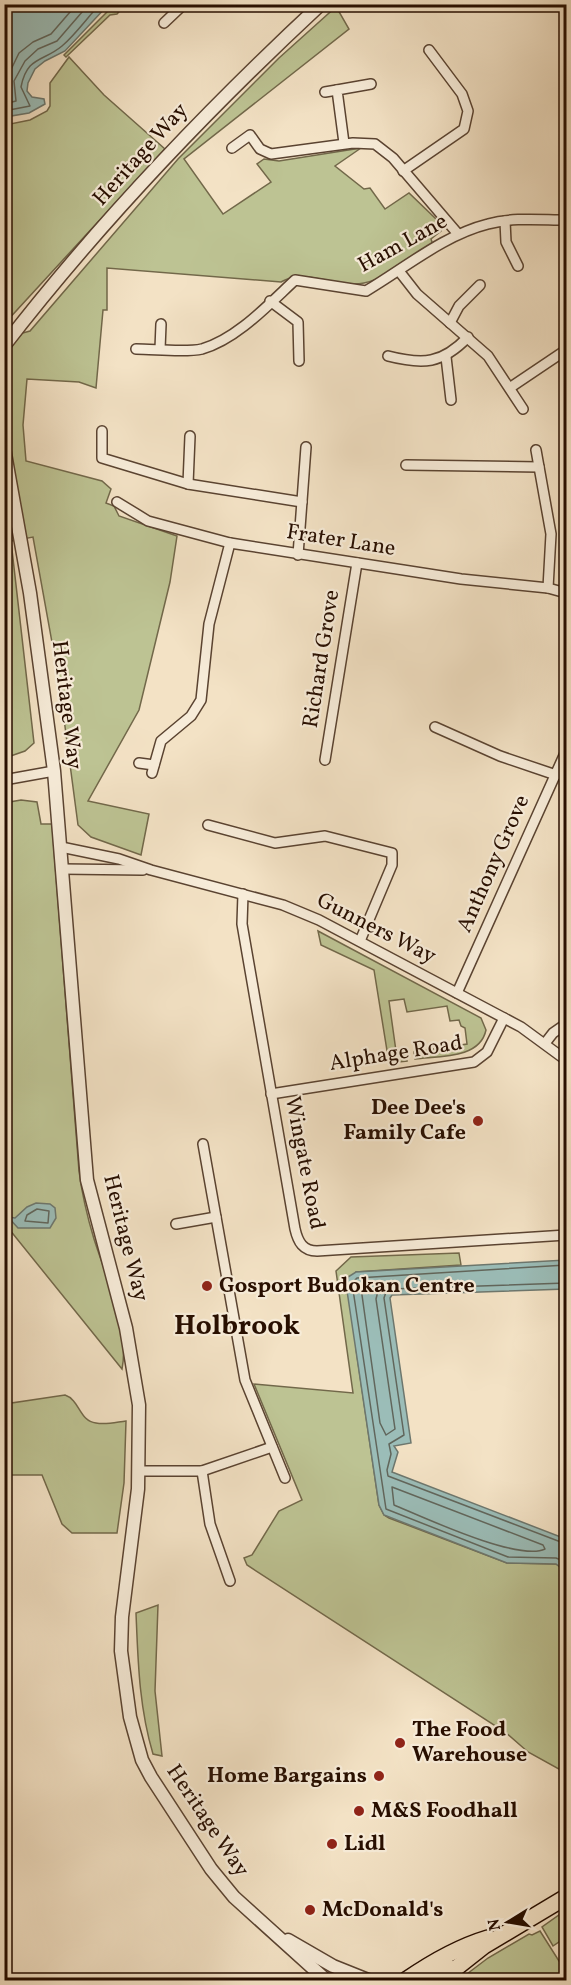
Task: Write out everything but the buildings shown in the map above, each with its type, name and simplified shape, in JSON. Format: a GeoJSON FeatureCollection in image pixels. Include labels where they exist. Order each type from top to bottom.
{"type":"FeatureCollection","features":[{"type":"Feature","properties":{"kind":"main road"},"geometry":{"type":"LineString","coordinates":[[441,1980],[484,1946],[567,1897]]}},
{"type":"Feature","properties":{"kind":"main road"},"geometry":{"type":"LineString","coordinates":[[406,1980],[430,1964],[469,1944],[504,1933]]}},
{"type":"Feature","properties":{"kind":"main road"},"geometry":{"type":"LineString","coordinates":[[426,1980],[459,1958],[484,1946]]}},
{"type":"Feature","properties":{"kind":"street"},"geometry":{"type":"LineString","coordinates":[[164,23],[184,4]]}},
{"type":"Feature","properties":{"kind":"street","name":"Heritage Way"},"geometry":{"type":"LineString","coordinates":[[5,346],[114,214],[163,160],[223,96],[321,4]]}},
{"type":"Feature","properties":{"kind":"street"},"geometry":{"type":"LineString","coordinates":[[403,171],[464,129],[468,111],[462,94],[429,50]]}},
{"type":"Feature","properties":{"kind":"street"},"geometry":{"type":"LineString","coordinates":[[325,92],[371,84]]}},
{"type":"Feature","properties":{"kind":"street"},"geometry":{"type":"LineString","coordinates":[[337,90],[344,143]]}},
{"type":"Feature","properties":{"kind":"street"},"geometry":{"type":"LineString","coordinates":[[244,126],[260,149],[271,154],[344,143],[365,142],[379,146],[458,234]]}},
{"type":"Feature","properties":{"kind":"street"},"geometry":{"type":"LineString","coordinates":[[232,148],[250,135]]}},
{"type":"Feature","properties":{"kind":"street","name":"Ham Lane"},"geometry":{"type":"LineString","coordinates":[[136,349],[200,349],[217,342],[232,334],[295,280],[366,291],[458,234],[505,221],[567,220]]}},
{"type":"Feature","properties":{"kind":"street"},"geometry":{"type":"LineString","coordinates":[[505,221],[506,242],[518,266]]}},
{"type":"Feature","properties":{"kind":"street"},"geometry":{"type":"LineString","coordinates":[[399,271],[417,294],[488,356],[511,387],[522,409]]}},
{"type":"Feature","properties":{"kind":"street"},"geometry":{"type":"LineString","coordinates":[[450,323],[459,306],[480,285]]}},
{"type":"Feature","properties":{"kind":"street"},"geometry":{"type":"LineString","coordinates":[[270,301],[298,322],[298,361]]}},
{"type":"Feature","properties":{"kind":"street"},"geometry":{"type":"LineString","coordinates":[[160,349],[161,324]]}},
{"type":"Feature","properties":{"kind":"street"},"geometry":{"type":"LineString","coordinates":[[388,356],[416,360],[446,357],[468,337]]}},
{"type":"Feature","properties":{"kind":"street"},"geometry":{"type":"LineString","coordinates":[[511,387],[567,350]]}},
{"type":"Feature","properties":{"kind":"street"},"geometry":{"type":"LineString","coordinates":[[446,357],[451,400]]}},
{"type":"Feature","properties":{"kind":"street"},"geometry":{"type":"LineString","coordinates":[[102,431],[102,458],[188,484],[302,502]]}},
{"type":"Feature","properties":{"kind":"street"},"geometry":{"type":"LineString","coordinates":[[188,484],[190,436]]}},
{"type":"Feature","properties":{"kind":"street"},"geometry":{"type":"LineString","coordinates":[[298,555],[306,447]]}},
{"type":"Feature","properties":{"kind":"street","name":"Heritage Way"},"geometry":{"type":"LineString","coordinates":[[4,448],[40,664],[54,771],[87,1180],[126,1328],[136,1381],[140,1471],[122,1617],[121,1652],[125,1689],[136,1742],[150,1777],[180,1826],[234,1897],[326,1980]]}},
{"type":"Feature","properties":{"kind":"street"},"geometry":{"type":"LineString","coordinates":[[536,450],[551,534],[548,588]]}},
{"type":"Feature","properties":{"kind":"street"},"geometry":{"type":"LineString","coordinates":[[406,465],[539,467]]}},
{"type":"Feature","properties":{"kind":"street","name":"Heritage Way"},"geometry":{"type":"LineString","coordinates":[[4,485],[17,518]]}},
{"type":"Feature","properties":{"kind":"street","name":"Frater Lane"},"geometry":{"type":"LineString","coordinates":[[117,502],[148,521],[230,543],[298,555],[548,588],[567,593]]}},
{"type":"Feature","properties":{"kind":"street"},"geometry":{"type":"LineString","coordinates":[[139,763],[153,769],[161,741],[191,716],[201,700],[209,624],[230,543]]}},
{"type":"Feature","properties":{"kind":"street","name":"Richard Grove"},"geometry":{"type":"LineString","coordinates":[[325,760],[357,563]]}},
{"type":"Feature","properties":{"kind":"street"},"geometry":{"type":"LineString","coordinates":[[435,727],[500,756],[556,775]]}},
{"type":"Feature","properties":{"kind":"street","name":"Anthony Grove"},"geometry":{"type":"LineString","coordinates":[[457,993],[567,751]]}},
{"type":"Feature","properties":{"kind":"street"},"geometry":{"type":"LineString","coordinates":[[4,780],[54,771]]}},
{"type":"Feature","properties":{"kind":"street"},"geometry":{"type":"LineString","coordinates":[[208,825],[275,843],[325,836],[389,851],[393,856],[392,865],[360,941]]}},
{"type":"Feature","properties":{"kind":"street","name":"Gunners Way"},"geometry":{"type":"LineString","coordinates":[[61,847],[101,854],[151,870],[283,905],[360,941],[504,1018],[546,1042],[567,1060]]}},
{"type":"Feature","properties":{"kind":"street","name":"Gunners Way"},"geometry":{"type":"LineString","coordinates":[[62,869],[151,870]]}},
{"type":"Feature","properties":{"kind":"street","name":"Wingate Road"},"geometry":{"type":"LineString","coordinates":[[243,894],[242,924],[271,1094],[295,1229],[298,1240],[306,1249],[317,1251],[567,1235]]}},
{"type":"Feature","properties":{"kind":"street","name":"Alphage Road"},"geometry":{"type":"LineString","coordinates":[[271,1094],[474,1062],[487,1052],[504,1018]]}},
{"type":"Feature","properties":{"kind":"street"},"geometry":{"type":"LineString","coordinates":[[546,1042],[567,1024]]}},
{"type":"Feature","properties":{"kind":"street"},"geometry":{"type":"LineString","coordinates":[[203,1144],[245,1380],[285,1478]]}},
{"type":"Feature","properties":{"kind":"street"},"geometry":{"type":"LineString","coordinates":[[176,1224],[216,1217]]}},
{"type":"Feature","properties":{"kind":"street"},"geometry":{"type":"LineString","coordinates":[[140,1471],[202,1471],[272,1447]]}},
{"type":"Feature","properties":{"kind":"street"},"geometry":{"type":"LineString","coordinates":[[202,1471],[210,1524],[230,1581]]}},
{"type":"Feature","properties":{"kind":"street","name":"Heritage Way"},"geometry":{"type":"LineString","coordinates":[[264,1925],[333,1966],[368,1980]]}},
{"type":"Feature","properties":{"kind":"street","name":"Heritage Way"},"geometry":{"type":"LineString","coordinates":[[295,1953],[312,1980]]}},
{"type":"Feature","properties":{"kind":"green space"},"geometry":{"type":"Polygon","coordinates":[[[115,4],[125,5],[117,14],[110,15],[66,57],[64,55],[115,4]]]}},
{"type":"Feature","properties":{"kind":"green space"},"geometry":{"type":"Polygon","coordinates":[[[338,5],[346,5],[338,10],[349,29],[184,159],[223,214],[271,182],[257,164],[264,159],[279,161],[361,148],[335,166],[364,189],[370,188],[385,209],[409,193],[436,219],[441,231],[431,239],[433,245],[381,277],[354,284],[311,277],[291,278],[281,282],[107,268],[107,310],[103,310],[96,388],[79,382],[27,379],[23,425],[26,461],[102,481],[111,489],[106,503],[114,506],[119,516],[177,536],[170,582],[139,710],[88,801],[149,814],[141,855],[91,837],[78,825],[59,681],[33,537],[11,541],[34,743],[25,751],[5,758],[5,331],[19,334],[30,331],[178,159],[279,58],[338,5]]]}},
{"type":"Feature","properties":{"kind":"green space"},"geometry":{"type":"Polygon","coordinates":[[[69,57],[104,95],[165,149],[5,323],[5,125],[30,120],[47,111],[50,106],[50,83],[69,57]]]}},
{"type":"Feature","properties":{"kind":"green space"},"geometry":{"type":"Polygon","coordinates":[[[21,800],[37,802],[41,824],[52,824],[79,1171],[89,1222],[120,1321],[124,1354],[122,1369],[5,1224],[4,803],[21,800]]]}},
{"type":"Feature","properties":{"kind":"green space"},"geometry":{"type":"Polygon","coordinates":[[[318,931],[481,1018],[486,1030],[482,1039],[476,1046],[457,1054],[415,1059],[414,1052],[467,1044],[465,1028],[461,1026],[459,1020],[450,1021],[447,1006],[407,1012],[404,999],[389,1001],[396,1051],[405,1050],[407,1061],[389,1063],[374,970],[321,945],[318,931]]]}},
{"type":"Feature","properties":{"kind":"green space"},"geometry":{"type":"Polygon","coordinates":[[[459,1253],[461,1265],[356,1272],[356,1349],[379,1505],[384,1515],[389,1518],[507,1563],[556,1564],[565,1570],[566,1773],[528,1752],[505,1732],[247,1565],[244,1558],[252,1555],[279,1511],[302,1500],[254,1384],[353,1393],[336,1271],[351,1257],[459,1253]]]}},
{"type":"Feature","properties":{"kind":"green space"},"geometry":{"type":"Polygon","coordinates":[[[65,1395],[74,1401],[90,1421],[104,1424],[126,1421],[124,1483],[117,1533],[72,1533],[62,1524],[42,1475],[5,1475],[5,1404],[65,1395]]]}},
{"type":"Feature","properties":{"kind":"green space"},"geometry":{"type":"Polygon","coordinates":[[[158,1605],[155,1691],[162,1756],[153,1754],[148,1736],[140,1684],[136,1613],[158,1605]]]}},
{"type":"Feature","properties":{"kind":"green space"},"geometry":{"type":"Polygon","coordinates":[[[566,1910],[566,1937],[553,1946],[542,1927],[566,1910]]]}},
{"type":"Feature","properties":{"kind":"green space"},"geometry":{"type":"Polygon","coordinates":[[[540,1931],[566,1972],[556,1980],[459,1980],[488,1958],[529,1934],[540,1931]]]}},
{"type":"Feature","properties":{"kind":"water"},"geometry":{"type":"Polygon","coordinates":[[[4,5],[108,5],[65,51],[35,69],[27,91],[32,97],[44,99],[45,104],[29,113],[5,117],[4,5]]]}},
{"type":"Feature","properties":{"kind":"water"},"geometry":{"type":"Polygon","coordinates":[[[36,1203],[50,1204],[55,1208],[56,1218],[50,1228],[18,1228],[8,1217],[15,1218],[27,1207],[36,1203]]]}},
{"type":"Feature","properties":{"kind":"water"},"geometry":{"type":"Polygon","coordinates":[[[566,1260],[566,1289],[392,1295],[390,1298],[411,1443],[394,1446],[398,1452],[392,1472],[566,1539],[566,1572],[556,1564],[507,1563],[384,1515],[379,1505],[346,1284],[348,1277],[356,1272],[566,1260]]]}},
{"type":"Feature","properties":{"kind":"place","name":"Dee Dee's Family Cafe"},"geometry":{"type":"Point","coordinates":[478,1121]}},
{"type":"Feature","properties":{"kind":"place","name":"Gosport Budokan Centre"},"geometry":{"type":"Point","coordinates":[207,1286]}},
{"type":"Feature","properties":{"kind":"place","name":"The Food Warehouse"},"geometry":{"type":"Point","coordinates":[400,1743]}},
{"type":"Feature","properties":{"kind":"place","name":"Home Bargains"},"geometry":{"type":"Point","coordinates":[379,1776]}},
{"type":"Feature","properties":{"kind":"place","name":"M&S Foodhall"},"geometry":{"type":"Point","coordinates":[359,1811]}},
{"type":"Feature","properties":{"kind":"place","name":"Lidl"},"geometry":{"type":"Point","coordinates":[332,1844]}},
{"type":"Feature","properties":{"kind":"place","name":"McDonald's"},"geometry":{"type":"Point","coordinates":[310,1910]}},
{"type":"Feature","properties":{"kind":"district","name":"Holbrook"},"geometry":{"type":"Point","coordinates":[237,1326]}}]}
